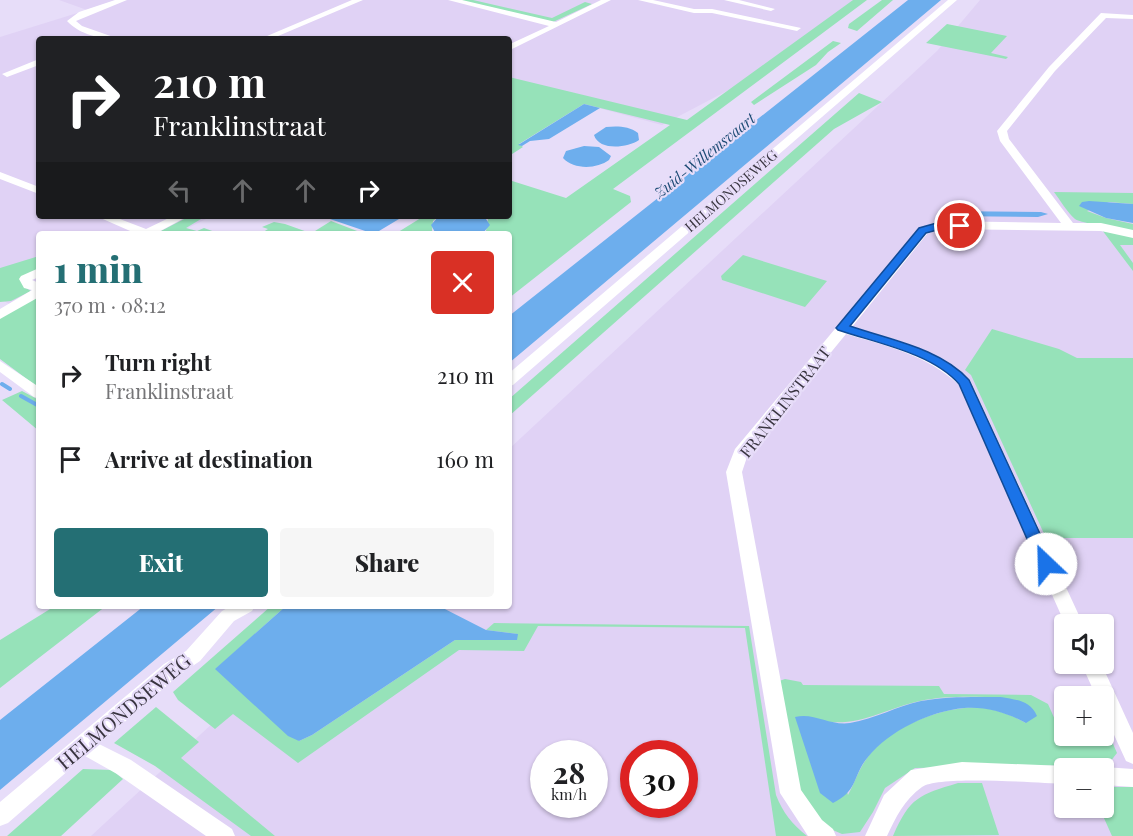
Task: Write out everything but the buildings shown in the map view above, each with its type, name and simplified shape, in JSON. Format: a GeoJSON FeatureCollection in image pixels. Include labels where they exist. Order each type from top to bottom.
{"type":"FeatureCollection","features":[{"type":"Feature","properties":{"kind":"street"},"geometry":{"type":"LineString","coordinates":[[101,36],[79,28],[71,21],[82,14],[123,0]]}},
{"type":"Feature","properties":{"kind":"street"},"geometry":{"type":"LineString","coordinates":[[271,36],[359,0]]}},
{"type":"Feature","properties":{"kind":"street"},"geometry":{"type":"LineString","coordinates":[[452,0],[557,25]]}},
{"type":"Feature","properties":{"kind":"street"},"geometry":{"type":"LineString","coordinates":[[512,47],[607,0]]}},
{"type":"Feature","properties":{"kind":"street"},"geometry":{"type":"LineString","coordinates":[[642,0],[797,28]]}},
{"type":"Feature","properties":{"kind":"street"},"geometry":{"type":"LineString","coordinates":[[712,11],[729,0],[771,9]]}},
{"type":"Feature","properties":{"kind":"street","name":"HELMONDSEWEG"},"geometry":{"type":"LineString","coordinates":[[512,379],[954,0]]}},
{"type":"Feature","properties":{"kind":"street"},"geometry":{"type":"LineString","coordinates":[[1070,227],[1004,140],[1002,131],[1052,69],[1104,15],[1133,17]]}},
{"type":"Feature","properties":{"kind":"street"},"geometry":{"type":"LineString","coordinates":[[7,74],[36,63]]}},
{"type":"Feature","properties":{"kind":"street"},"geometry":{"type":"LineString","coordinates":[[0,175],[36,190]]}},
{"type":"Feature","properties":{"kind":"street"},"geometry":{"type":"LineString","coordinates":[[109,219],[139,231]]}},
{"type":"Feature","properties":{"kind":"street"},"geometry":{"type":"LineString","coordinates":[[152,231],[176,219]]}},
{"type":"Feature","properties":{"kind":"street","name":"FRANKLINSTRAAT"},"geometry":{"type":"LineString","coordinates":[[825,836],[814,827],[790,793],[734,472],[741,453],[923,231],[940,225],[1101,227],[1133,234]]}},
{"type":"Feature","properties":{"kind":"street"},"geometry":{"type":"LineString","coordinates":[[36,273],[25,279],[29,285],[36,288]]}},
{"type":"Feature","properties":{"kind":"street"},"geometry":{"type":"LineString","coordinates":[[0,315],[6,306],[36,291]]}},
{"type":"Feature","properties":{"kind":"street"},"geometry":{"type":"LineString","coordinates":[[842,328],[932,358],[954,370],[965,383],[1069,614]]}},
{"type":"Feature","properties":{"kind":"street"},"geometry":{"type":"LineString","coordinates":[[0,366],[36,392]]}},
{"type":"Feature","properties":{"kind":"street","name":"HELMONDSEWEG"},"geometry":{"type":"LineString","coordinates":[[0,816],[171,670],[193,656],[228,616],[241,609]]}},
{"type":"Feature","properties":{"kind":"street"},"geometry":{"type":"LineString","coordinates":[[1096,674],[1133,755]]}},
{"type":"Feature","properties":{"kind":"street"},"geometry":{"type":"LineString","coordinates":[[83,745],[124,767],[224,836]]}},
{"type":"Feature","properties":{"kind":"street"},"geometry":{"type":"LineString","coordinates":[[876,836],[892,802],[918,777],[962,771],[1054,775]]}},
{"type":"Feature","properties":{"kind":"street"},"geometry":{"type":"LineString","coordinates":[[1114,777],[1133,778]]}},
{"type":"Feature","properties":{"kind":"shaded area"},"geometry":{"type":"Polygon","coordinates":[[[59,0],[861,0],[765,71],[662,125],[512,85],[512,36],[36,36],[36,219],[206,219],[182,231],[36,231],[36,304],[23,311],[0,299],[0,37],[87,10],[59,0]]]}},
{"type":"Feature","properties":{"kind":"shaded area"},"geometry":{"type":"Polygon","coordinates":[[[980,0],[1133,0],[1133,836],[91,836],[336,609],[512,609],[512,446],[937,51],[980,0]]]}},
{"type":"Feature","properties":{"kind":"green space"},"geometry":{"type":"Polygon","coordinates":[[[459,0],[473,0],[552,18],[585,2],[592,4],[553,22],[459,0]]]}},
{"type":"Feature","properties":{"kind":"green space"},"geometry":{"type":"Polygon","coordinates":[[[853,0],[867,0],[613,189],[630,196],[631,202],[512,296],[512,231],[486,231],[488,219],[512,219],[512,181],[566,198],[670,125],[584,104],[519,144],[523,147],[512,154],[512,78],[687,120],[853,0]]]}},
{"type":"Feature","properties":{"kind":"green space"},"geometry":{"type":"Polygon","coordinates":[[[882,0],[893,0],[857,31],[848,28],[849,24],[882,0]]]}},
{"type":"Feature","properties":{"kind":"green space"},"geometry":{"type":"Polygon","coordinates":[[[947,24],[1007,36],[991,53],[1008,57],[1006,59],[926,43],[947,24]]]}},
{"type":"Feature","properties":{"kind":"green space"},"geometry":{"type":"Polygon","coordinates":[[[833,41],[841,43],[828,52],[816,65],[754,105],[751,102],[833,41]]]}},
{"type":"Feature","properties":{"kind":"green space"},"geometry":{"type":"Polygon","coordinates":[[[859,93],[882,102],[834,129],[512,413],[512,396],[859,93]]]}},
{"type":"Feature","properties":{"kind":"green space"},"geometry":{"type":"Polygon","coordinates":[[[1054,192],[1133,193],[1133,204],[1109,202],[1087,211],[1133,224],[1133,231],[1085,223],[1075,219],[1054,192]]]}},
{"type":"Feature","properties":{"kind":"green space"},"geometry":{"type":"Polygon","coordinates":[[[184,219],[201,219],[186,228],[197,231],[161,231],[184,219]]]}},
{"type":"Feature","properties":{"kind":"green space"},"geometry":{"type":"Polygon","coordinates":[[[419,219],[435,219],[432,231],[400,231],[419,219]]]}},
{"type":"Feature","properties":{"kind":"green space"},"geometry":{"type":"Polygon","coordinates":[[[331,221],[357,231],[315,231],[331,221]]]}},
{"type":"Feature","properties":{"kind":"green space"},"geometry":{"type":"Polygon","coordinates":[[[274,222],[305,231],[265,231],[268,229],[262,227],[274,222]]]}},
{"type":"Feature","properties":{"kind":"green space"},"geometry":{"type":"Polygon","coordinates":[[[204,228],[212,231],[197,231],[204,228]]]}},
{"type":"Feature","properties":{"kind":"green space"},"geometry":{"type":"Polygon","coordinates":[[[1102,230],[1133,237],[1133,245],[1120,245],[1133,263],[1133,271],[1102,230]]]}},
{"type":"Feature","properties":{"kind":"green space"},"geometry":{"type":"Polygon","coordinates":[[[743,255],[827,281],[805,307],[722,280],[721,276],[743,255]]]}},
{"type":"Feature","properties":{"kind":"green space"},"geometry":{"type":"Polygon","coordinates":[[[36,257],[36,274],[26,288],[31,291],[11,301],[0,302],[0,268],[36,257]]]}},
{"type":"Feature","properties":{"kind":"green space"},"geometry":{"type":"Polygon","coordinates":[[[36,296],[36,386],[0,359],[0,318],[36,296]]]}},
{"type":"Feature","properties":{"kind":"green space"},"geometry":{"type":"Polygon","coordinates":[[[992,329],[1059,349],[1077,358],[1133,358],[1133,538],[1046,538],[971,375],[965,370],[992,329]]]}},
{"type":"Feature","properties":{"kind":"green space"},"geometry":{"type":"Polygon","coordinates":[[[22,391],[36,398],[36,428],[2,400],[22,391]]]}},
{"type":"Feature","properties":{"kind":"green space"},"geometry":{"type":"Polygon","coordinates":[[[50,609],[102,609],[0,688],[0,640],[50,609]]]}},
{"type":"Feature","properties":{"kind":"green space"},"geometry":{"type":"Polygon","coordinates":[[[268,609],[283,609],[216,669],[299,741],[312,735],[455,640],[517,640],[517,634],[486,630],[494,623],[749,626],[776,795],[789,818],[807,836],[776,836],[745,628],[538,626],[524,651],[459,650],[298,763],[233,714],[215,729],[178,700],[173,692],[268,609]]]}},
{"type":"Feature","properties":{"kind":"green space"},"geometry":{"type":"Polygon","coordinates":[[[785,679],[801,682],[803,685],[939,686],[944,694],[1031,695],[1048,704],[1054,718],[1054,746],[1114,746],[1117,753],[1113,758],[1054,758],[1054,766],[915,768],[885,788],[860,832],[842,834],[828,828],[801,803],[779,681],[785,679]],[[950,697],[908,704],[864,719],[829,722],[848,795],[864,762],[876,748],[898,730],[910,724],[937,713],[972,707],[1012,716],[1026,723],[1001,697],[950,697]]]}},
{"type":"Feature","properties":{"kind":"green space"},"geometry":{"type":"Polygon","coordinates":[[[156,707],[199,742],[181,758],[275,836],[251,836],[155,766],[114,743],[156,707]]]}},
{"type":"Feature","properties":{"kind":"green space"},"geometry":{"type":"Polygon","coordinates":[[[83,769],[112,770],[123,779],[61,836],[7,836],[83,769]]]}},
{"type":"Feature","properties":{"kind":"green space"},"geometry":{"type":"Polygon","coordinates":[[[958,783],[982,783],[999,835],[893,836],[905,813],[917,799],[958,783]]]}},
{"type":"Feature","properties":{"kind":"green space"},"geometry":{"type":"Polygon","coordinates":[[[1114,787],[1133,787],[1133,836],[1112,836],[1104,818],[1114,818],[1114,787]]]}},
{"type":"Feature","properties":{"kind":"water"},"geometry":{"type":"Polygon","coordinates":[[[908,0],[941,0],[512,360],[512,314],[908,0]]]}},
{"type":"Feature","properties":{"kind":"water"},"geometry":{"type":"Polygon","coordinates":[[[584,104],[600,108],[549,139],[518,145],[584,104]]]}},
{"type":"Feature","properties":{"kind":"water"},"geometry":{"type":"Polygon","coordinates":[[[606,127],[631,129],[638,133],[639,140],[621,146],[601,144],[594,135],[606,127]]]}},
{"type":"Feature","properties":{"kind":"water"},"geometry":{"type":"Polygon","coordinates":[[[584,146],[599,147],[611,156],[604,163],[586,167],[573,165],[563,158],[566,151],[584,146]]]}},
{"type":"Feature","properties":{"kind":"water"},"geometry":{"type":"Polygon","coordinates":[[[1082,202],[1133,204],[1133,223],[1106,218],[1079,206],[1082,202]]]}},
{"type":"Feature","properties":{"kind":"water"},"geometry":{"type":"Polygon","coordinates":[[[941,211],[1041,212],[1048,214],[1038,217],[946,216],[938,214],[941,211]]]}},
{"type":"Feature","properties":{"kind":"water"},"geometry":{"type":"Polygon","coordinates":[[[330,219],[399,219],[379,231],[365,231],[330,219]]]}},
{"type":"Feature","properties":{"kind":"water"},"geometry":{"type":"Polygon","coordinates":[[[436,219],[486,219],[490,225],[485,231],[434,231],[431,225],[436,219]]]}},
{"type":"Feature","properties":{"kind":"water"},"geometry":{"type":"Polygon","coordinates":[[[140,609],[215,609],[0,790],[0,720],[140,609]]]}},
{"type":"Feature","properties":{"kind":"water"},"geometry":{"type":"Polygon","coordinates":[[[283,609],[445,609],[486,630],[518,634],[517,640],[455,640],[312,735],[299,741],[288,736],[215,669],[283,609]]]}},
{"type":"Feature","properties":{"kind":"water"},"geometry":{"type":"Polygon","coordinates":[[[1001,697],[1026,704],[1037,716],[1026,723],[996,711],[964,708],[924,718],[899,731],[877,748],[863,764],[847,793],[833,803],[820,793],[795,717],[809,716],[836,723],[850,723],[931,699],[1001,697]]]}},
{"type":"Feature","properties":{"kind":"waterway"},"geometry":{"type":"LineString","coordinates":[[2,384],[10,389]]}},
{"type":"Feature","properties":{"kind":"waterway"},"geometry":{"type":"LineString","coordinates":[[21,396],[36,404]]}},
{"type":"Feature","properties":{"kind":"route"},"geometry":{"type":"LineString","coordinates":[[960,226],[940,225],[923,231],[842,328],[932,358],[954,370],[965,383],[1046,564]]}},
{"type":"Feature","properties":{"kind":"water label","name":"Zuid-Willemsvaart"},"geometry":{"type":"Point","coordinates":[705,156]}}]}
